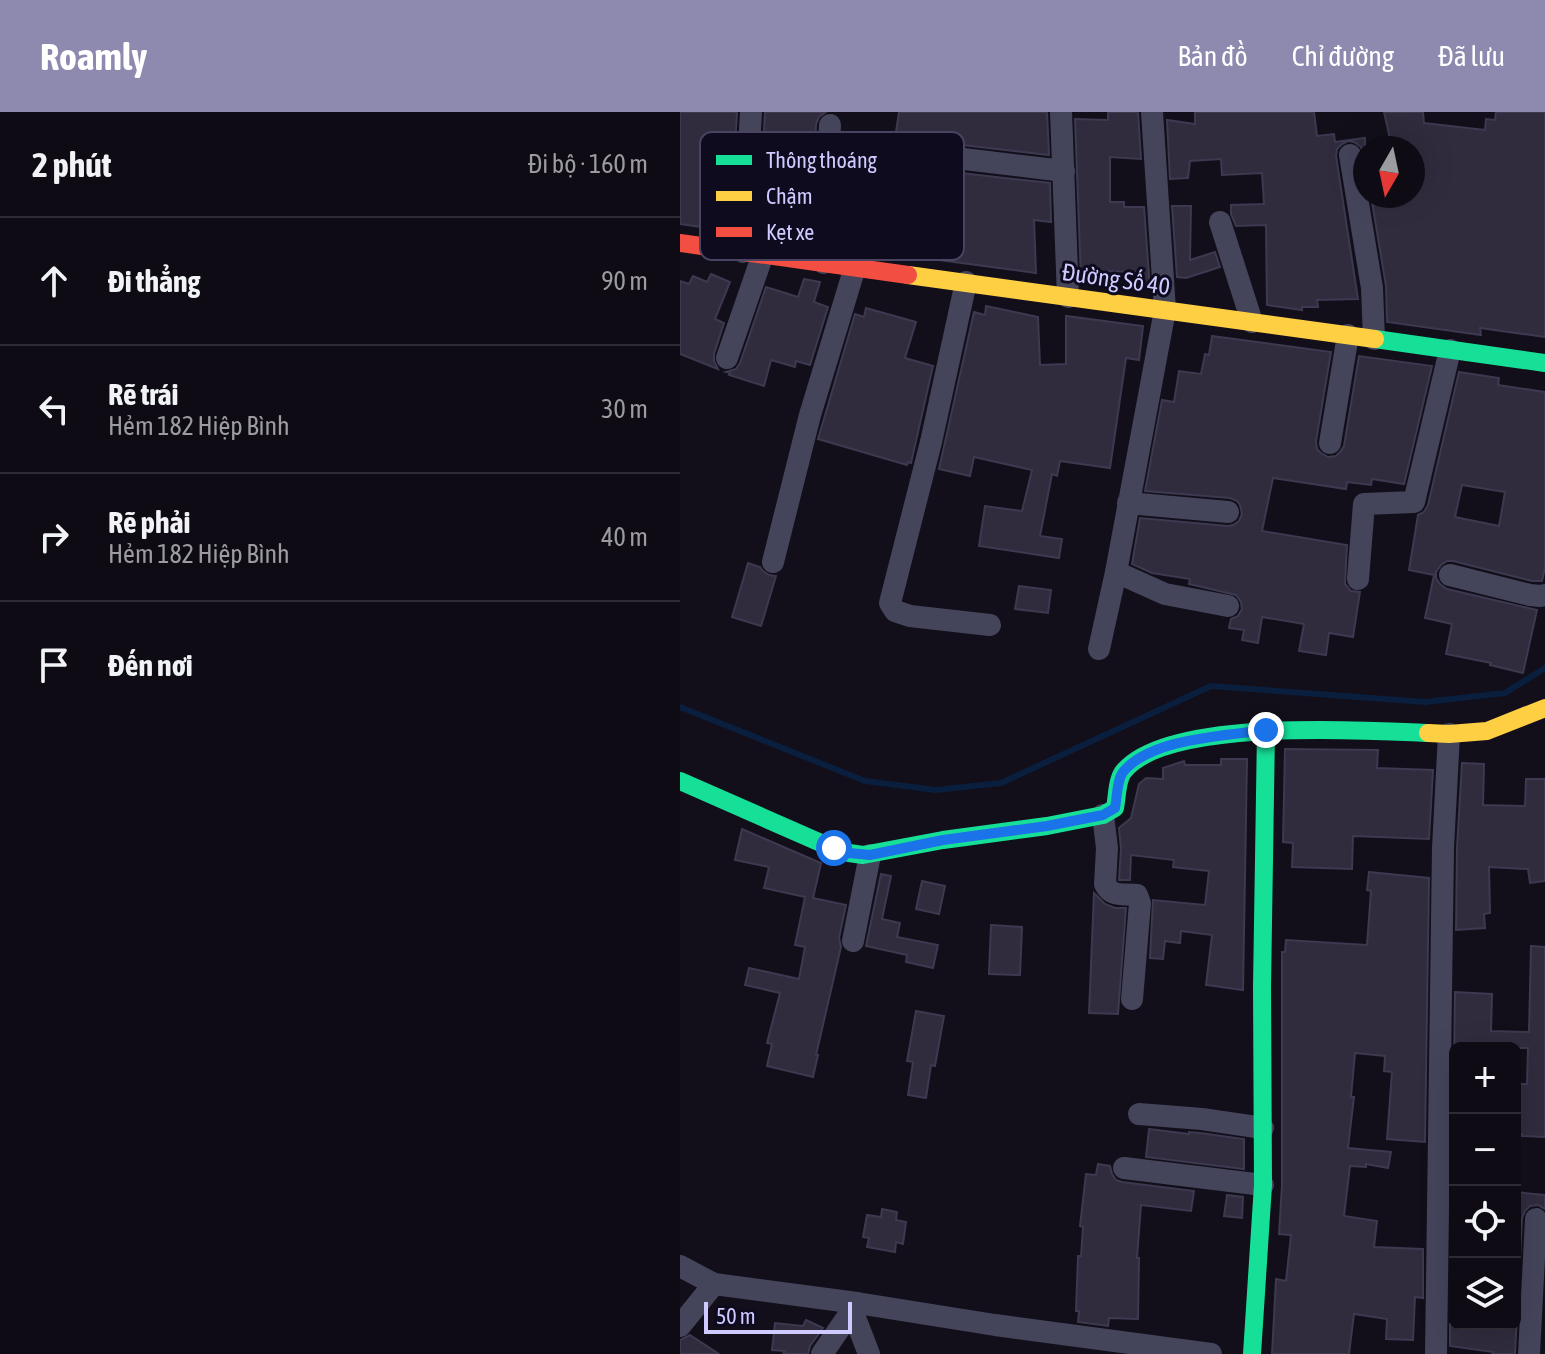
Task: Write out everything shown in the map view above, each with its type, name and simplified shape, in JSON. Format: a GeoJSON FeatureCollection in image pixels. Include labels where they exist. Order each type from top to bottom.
{"type":"FeatureCollection","features":[{"type":"Feature","properties":{"kind":"street"},"geometry":{"type":"LineString","coordinates":[[751,112],[751,132]]}},
{"type":"Feature","properties":{"kind":"street"},"geometry":{"type":"LineString","coordinates":[[1061,112],[1068,297]]}},
{"type":"Feature","properties":{"kind":"street"},"geometry":{"type":"LineString","coordinates":[[1099,649],[1165,310],[1152,112]]}},
{"type":"Feature","properties":{"kind":"street"},"geometry":{"type":"LineString","coordinates":[[830,125],[830,132]]}},
{"type":"Feature","properties":{"kind":"street"},"geometry":{"type":"LineString","coordinates":[[1350,155],[1372,288],[1374,339]]}},
{"type":"Feature","properties":{"kind":"street"},"geometry":{"type":"LineString","coordinates":[[964,159],[1064,171]]}},
{"type":"Feature","properties":{"kind":"street"},"geometry":{"type":"LineString","coordinates":[[1220,222],[1252,322]]}},
{"type":"Feature","properties":{"kind":"street","name":"Đường Số 40"},"geometry":{"type":"LineString","coordinates":[[680,243],[700,246]]}},
{"type":"Feature","properties":{"kind":"street"},"geometry":{"type":"LineString","coordinates":[[727,358],[751,260]]}},
{"type":"Feature","properties":{"kind":"street","name":"Đường Số 40"},"geometry":{"type":"LineString","coordinates":[[803,260],[1545,363]]}},
{"type":"Feature","properties":{"kind":"street"},"geometry":{"type":"LineString","coordinates":[[773,562],[810,415],[855,267]]}},
{"type":"Feature","properties":{"kind":"street"},"geometry":{"type":"LineString","coordinates":[[966,282],[931,442],[890,603],[895,611],[910,616],[990,625]]}},
{"type":"Feature","properties":{"kind":"street"},"geometry":{"type":"LineString","coordinates":[[1330,443],[1348,335]]}},
{"type":"Feature","properties":{"kind":"street"},"geometry":{"type":"LineString","coordinates":[[1358,579],[1364,504],[1414,502],[1450,350]]}},
{"type":"Feature","properties":{"kind":"street"},"geometry":{"type":"LineString","coordinates":[[1128,503],[1228,512]]}},
{"type":"Feature","properties":{"kind":"street"},"geometry":{"type":"LineString","coordinates":[[1116,572],[1165,594],[1228,606]]}},
{"type":"Feature","properties":{"kind":"street"},"geometry":{"type":"LineString","coordinates":[[1450,575],[1530,595],[1545,595]]}},
{"type":"Feature","properties":{"kind":"street"},"geometry":{"type":"LineString","coordinates":[[680,781],[821,843],[849,853],[870,855],[943,840],[1103,815],[1115,808],[1121,774],[1144,754],[1180,742],[1266,730],[1449,734],[1487,731],[1545,708]]}},
{"type":"Feature","properties":{"kind":"street"},"geometry":{"type":"LineString","coordinates":[[1252,1354],[1263,1185],[1266,730]]}},
{"type":"Feature","properties":{"kind":"street"},"geometry":{"type":"LineString","coordinates":[[1436,1354],[1443,848],[1449,734]]}},
{"type":"Feature","properties":{"kind":"street"},"geometry":{"type":"LineString","coordinates":[[1103,815],[1107,848],[1105,884],[1110,892],[1137,895],[1140,903],[1132,999]]}},
{"type":"Feature","properties":{"kind":"street"},"geometry":{"type":"LineString","coordinates":[[853,941],[870,855]]}},
{"type":"Feature","properties":{"kind":"street"},"geometry":{"type":"LineString","coordinates":[[1139,1114],[1263,1128]]}},
{"type":"Feature","properties":{"kind":"street"},"geometry":{"type":"LineString","coordinates":[[1124,1168],[1263,1185]]}},
{"type":"Feature","properties":{"kind":"street"},"geometry":{"type":"LineString","coordinates":[[1529,1354],[1536,1219]]}},
{"type":"Feature","properties":{"kind":"street"},"geometry":{"type":"LineString","coordinates":[[680,1266],[714,1284],[854,1307],[1211,1354]]}},
{"type":"Feature","properties":{"kind":"street"},"geometry":{"type":"LineString","coordinates":[[680,1326],[714,1284]]}},
{"type":"Feature","properties":{"kind":"street"},"geometry":{"type":"LineString","coordinates":[[822,1354],[854,1307]]}},
{"type":"Feature","properties":{"kind":"street"},"geometry":{"type":"LineString","coordinates":[[854,1307],[869,1354]]}},
{"type":"Feature","properties":{"kind":"building"},"geometry":{"type":"Polygon","coordinates":[[[680,112],[737,112],[736,132],[700,132],[700,227],[680,224],[680,112]]]}},
{"type":"Feature","properties":{"kind":"building"},"geometry":{"type":"Polygon","coordinates":[[[765,112],[826,112],[819,117],[816,132],[764,132],[765,112]]]}},
{"type":"Feature","properties":{"kind":"building"},"geometry":{"type":"Polygon","coordinates":[[[899,112],[1047,112],[1049,155],[964,145],[964,132],[896,132],[899,112]]]}},
{"type":"Feature","properties":{"kind":"building"},"geometry":{"type":"Polygon","coordinates":[[[1108,112],[1138,112],[1141,159],[1110,157],[1110,202],[1124,202],[1124,207],[1144,207],[1150,289],[1137,287],[1138,272],[1090,271],[1090,281],[1081,280],[1075,119],[1108,120],[1108,112]]]}},
{"type":"Feature","properties":{"kind":"building"},"geometry":{"type":"Polygon","coordinates":[[[1195,112],[1314,112],[1317,136],[1334,134],[1335,142],[1353,140],[1342,144],[1336,156],[1358,299],[1317,300],[1318,307],[1302,307],[1302,310],[1267,305],[1266,225],[1236,226],[1231,214],[1231,205],[1264,204],[1262,173],[1222,175],[1221,159],[1190,161],[1188,178],[1170,179],[1167,120],[1195,124],[1195,112]]]}},
{"type":"Feature","properties":{"kind":"building"},"geometry":{"type":"Polygon","coordinates":[[[1384,112],[1423,112],[1424,123],[1485,130],[1486,119],[1495,120],[1496,112],[1545,112],[1545,337],[1480,328],[1481,335],[1387,322],[1386,286],[1373,208],[1425,208],[1425,136],[1389,136],[1384,112]]]}},
{"type":"Feature","properties":{"kind":"building"},"geometry":{"type":"Polygon","coordinates":[[[964,173],[1050,183],[1051,222],[1034,220],[1036,273],[939,260],[964,260],[964,173]]]}},
{"type":"Feature","properties":{"kind":"building"},"geometry":{"type":"Polygon","coordinates":[[[1172,206],[1191,206],[1190,260],[1215,252],[1220,267],[1186,278],[1177,277],[1172,206]]]}},
{"type":"Feature","properties":{"kind":"building"},"geometry":{"type":"Polygon","coordinates":[[[711,274],[730,282],[715,319],[724,323],[714,354],[718,369],[680,354],[680,281],[689,284],[693,276],[707,282],[711,274]]]}},
{"type":"Feature","properties":{"kind":"building"},"geometry":{"type":"Polygon","coordinates":[[[804,279],[820,282],[814,302],[828,307],[810,365],[796,361],[795,367],[771,360],[764,386],[729,375],[726,372],[736,369],[740,363],[766,287],[798,297],[804,279]]]}},
{"type":"Feature","properties":{"kind":"building"},"geometry":{"type":"Polygon","coordinates":[[[986,306],[1038,317],[1040,365],[1066,364],[1066,316],[1143,326],[1139,360],[1126,358],[1110,468],[1060,461],[1057,476],[1052,474],[1040,536],[1062,539],[1059,558],[979,546],[985,506],[1022,511],[1032,470],[974,457],[970,476],[939,469],[974,312],[985,315],[986,306]]]}},
{"type":"Feature","properties":{"kind":"building"},"geometry":{"type":"Polygon","coordinates":[[[866,308],[916,322],[905,358],[933,366],[911,463],[907,465],[818,439],[855,314],[864,317],[866,308]]]}},
{"type":"Feature","properties":{"kind":"building"},"geometry":{"type":"Polygon","coordinates":[[[1212,336],[1331,352],[1316,441],[1317,449],[1328,457],[1336,456],[1344,446],[1359,356],[1432,366],[1404,484],[1372,479],[1371,485],[1347,482],[1346,489],[1273,478],[1262,531],[1347,545],[1345,584],[1351,591],[1360,592],[1353,637],[1329,633],[1326,655],[1299,651],[1304,624],[1262,617],[1258,643],[1242,640],[1244,630],[1229,628],[1231,619],[1238,616],[1242,609],[1236,595],[1189,584],[1190,579],[1152,573],[1132,564],[1140,518],[1228,526],[1239,521],[1242,514],[1237,501],[1230,498],[1145,491],[1162,400],[1174,402],[1179,371],[1201,374],[1205,354],[1209,355],[1212,336]]]}},
{"type":"Feature","properties":{"kind":"building"},"geometry":{"type":"Polygon","coordinates":[[[1459,372],[1499,378],[1498,385],[1545,392],[1545,568],[1542,581],[1453,561],[1447,561],[1436,572],[1436,578],[1447,589],[1537,610],[1523,673],[1446,654],[1452,624],[1425,618],[1434,575],[1409,570],[1418,515],[1428,505],[1459,372]],[[1462,485],[1455,517],[1499,526],[1505,492],[1462,485]]]}},
{"type":"Feature","properties":{"kind":"building"},"geometry":{"type":"Polygon","coordinates":[[[748,563],[776,576],[761,626],[732,617],[748,563]]]}},
{"type":"Feature","properties":{"kind":"building"},"geometry":{"type":"Polygon","coordinates":[[[1019,586],[1051,590],[1048,613],[1015,609],[1019,586]]]}},
{"type":"Feature","properties":{"kind":"building"},"geometry":{"type":"Polygon","coordinates":[[[1285,749],[1378,750],[1377,768],[1433,770],[1429,839],[1353,836],[1352,869],[1292,867],[1293,843],[1283,842],[1285,749]]]}},
{"type":"Feature","properties":{"kind":"building"},"geometry":{"type":"Polygon","coordinates":[[[1221,759],[1247,759],[1243,990],[1206,985],[1212,935],[1181,931],[1180,943],[1165,941],[1163,959],[1150,958],[1153,900],[1205,905],[1209,871],[1173,867],[1174,860],[1131,855],[1130,880],[1119,880],[1119,828],[1131,818],[1139,784],[1146,778],[1163,779],[1163,768],[1184,761],[1185,765],[1221,765],[1221,759]]]}},
{"type":"Feature","properties":{"kind":"building"},"geometry":{"type":"Polygon","coordinates":[[[1462,763],[1484,764],[1483,805],[1525,806],[1526,779],[1545,779],[1545,881],[1530,883],[1528,869],[1489,867],[1490,913],[1484,914],[1485,928],[1456,930],[1457,848],[1462,763]]]}},
{"type":"Feature","properties":{"kind":"building"},"geometry":{"type":"Polygon","coordinates":[[[742,829],[821,863],[813,898],[846,905],[839,938],[841,947],[813,1077],[767,1066],[772,1044],[767,1043],[780,993],[745,985],[749,968],[799,979],[805,947],[795,945],[805,897],[764,888],[769,867],[735,860],[742,829]]]}},
{"type":"Feature","properties":{"kind":"building"},"geometry":{"type":"Polygon","coordinates":[[[1369,872],[1429,878],[1425,1142],[1387,1139],[1392,1072],[1384,1071],[1385,1056],[1355,1053],[1348,1148],[1391,1152],[1388,1168],[1366,1164],[1366,1167],[1350,1166],[1344,1216],[1377,1221],[1374,1247],[1423,1249],[1423,1298],[1415,1297],[1413,1340],[1386,1339],[1387,1319],[1354,1314],[1349,1354],[1272,1354],[1276,1279],[1286,1281],[1291,1235],[1279,1234],[1282,1185],[1282,952],[1285,952],[1286,940],[1367,945],[1371,891],[1367,890],[1369,872]]]}},
{"type":"Feature","properties":{"kind":"building"},"geometry":{"type":"Polygon","coordinates":[[[881,874],[891,876],[882,919],[900,923],[897,937],[938,945],[933,968],[906,962],[907,955],[866,946],[881,874]]]}},
{"type":"Feature","properties":{"kind":"building"},"geometry":{"type":"Polygon","coordinates":[[[922,881],[945,886],[939,914],[916,909],[922,881]]]}},
{"type":"Feature","properties":{"kind":"building"},"geometry":{"type":"Polygon","coordinates":[[[1094,893],[1105,904],[1126,908],[1118,1014],[1089,1013],[1094,893]]]}},
{"type":"Feature","properties":{"kind":"building"},"geometry":{"type":"Polygon","coordinates":[[[991,925],[1022,927],[1020,975],[989,974],[991,925]]]}},
{"type":"Feature","properties":{"kind":"building"},"geometry":{"type":"Polygon","coordinates":[[[1531,946],[1545,947],[1545,1137],[1521,1134],[1521,1084],[1527,1084],[1528,1048],[1521,1048],[1521,1042],[1454,1042],[1455,992],[1492,994],[1491,1031],[1529,1032],[1531,946]]]}},
{"type":"Feature","properties":{"kind":"building"},"geometry":{"type":"Polygon","coordinates":[[[916,1011],[944,1016],[926,1098],[908,1095],[913,1062],[907,1061],[916,1011]]]}},
{"type":"Feature","properties":{"kind":"building"},"geometry":{"type":"Polygon","coordinates":[[[1149,1129],[1244,1139],[1244,1169],[1146,1157],[1149,1129]]]}},
{"type":"Feature","properties":{"kind":"building"},"geometry":{"type":"Polygon","coordinates":[[[1098,1164],[1110,1166],[1116,1180],[1122,1182],[1194,1191],[1191,1211],[1141,1205],[1137,1258],[1138,1319],[1109,1318],[1108,1326],[1078,1322],[1079,1311],[1076,1311],[1086,1174],[1096,1175],[1098,1164]]]}},
{"type":"Feature","properties":{"kind":"building"},"geometry":{"type":"Polygon","coordinates":[[[1521,1193],[1545,1195],[1545,1209],[1538,1205],[1530,1206],[1522,1218],[1521,1237],[1521,1193]]]}},
{"type":"Feature","properties":{"kind":"building"},"geometry":{"type":"Polygon","coordinates":[[[1227,1195],[1243,1197],[1242,1218],[1224,1216],[1227,1195]]]}},
{"type":"Feature","properties":{"kind":"building"},"geometry":{"type":"Polygon","coordinates":[[[882,1209],[897,1212],[896,1220],[906,1222],[903,1244],[896,1242],[895,1252],[867,1247],[869,1238],[863,1237],[867,1215],[881,1217],[882,1209]]]}},
{"type":"Feature","properties":{"kind":"building"},"geometry":{"type":"Polygon","coordinates":[[[806,1320],[823,1328],[808,1354],[783,1354],[785,1351],[772,1350],[775,1323],[803,1326],[806,1320]]]}},
{"type":"Feature","properties":{"kind":"building"},"geometry":{"type":"Polygon","coordinates":[[[1450,1330],[1516,1330],[1515,1354],[1492,1354],[1450,1346],[1450,1330]]]}},
{"type":"Feature","properties":{"kind":"building"},"geometry":{"type":"Polygon","coordinates":[[[690,1335],[719,1354],[680,1354],[680,1340],[690,1335]]]}},
{"type":"Feature","properties":{"kind":"waterway"},"geometry":{"type":"LineString","coordinates":[[680,707],[865,781],[936,790],[1001,783],[1211,686],[1425,702],[1505,693],[1545,668]]}},
{"type":"Feature","properties":{"kind":"traffic: fast"},"geometry":{"type":"LineString","coordinates":[[1375,339],[1545,363]]}},
{"type":"Feature","properties":{"kind":"traffic: fast"},"geometry":{"type":"LineString","coordinates":[[1252,1354],[1263,1185],[1266,730]]}},
{"type":"Feature","properties":{"kind":"traffic: fast"},"geometry":{"type":"LineString","coordinates":[[680,781],[821,843],[863,855],[1103,815],[1115,808],[1123,772],[1145,755],[1179,743],[1266,731],[1428,733]]}},
{"type":"Feature","properties":{"kind":"traffic: slow"},"geometry":{"type":"LineString","coordinates":[[908,275],[1375,339]]}},
{"type":"Feature","properties":{"kind":"traffic: slow"},"geometry":{"type":"LineString","coordinates":[[1428,733],[1487,731],[1545,708]]}},
{"type":"Feature","properties":{"kind":"traffic: jam"},"geometry":{"type":"LineString","coordinates":[[680,243],[700,246]]}},
{"type":"Feature","properties":{"kind":"traffic: jam"},"geometry":{"type":"LineString","coordinates":[[801,260],[908,275]]}},
{"type":"Feature","properties":{"kind":"route"},"geometry":{"type":"LineString","coordinates":[[834,848],[870,855],[943,840],[1103,815],[1115,808],[1121,774],[1144,754],[1180,742],[1266,730]]}}]}
